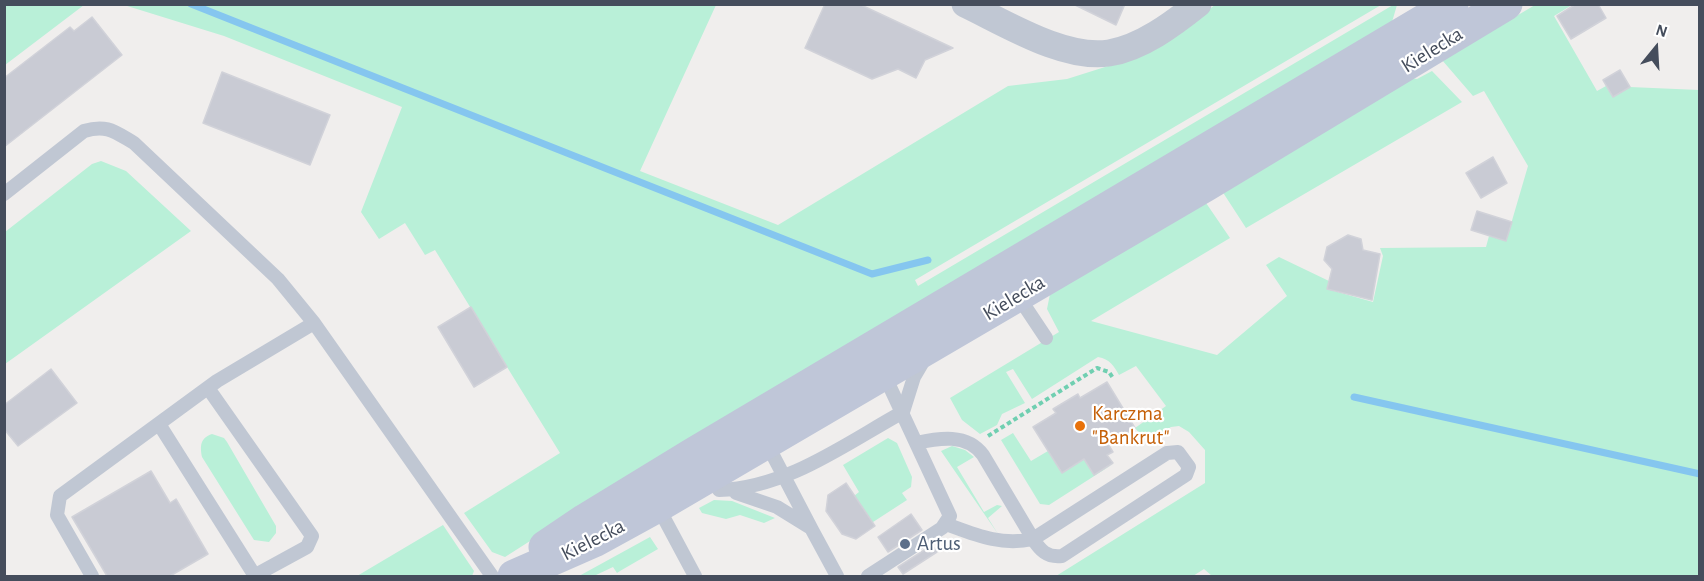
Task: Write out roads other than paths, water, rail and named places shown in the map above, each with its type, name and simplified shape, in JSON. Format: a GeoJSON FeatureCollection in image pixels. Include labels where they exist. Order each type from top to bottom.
{"type":"FeatureCollection","features":[{"type":"Feature","properties":{"kind":"main road","name":"Kielecka"},"geometry":{"type":"LineString","coordinates":[[507,576],[585,520],[1419,13],[1452,4]]}},
{"type":"Feature","properties":{"kind":"main road","name":"Kielecka"},"geometry":{"type":"LineString","coordinates":[[514,576],[594,542],[667,500],[944,340],[1506,4]]}},
{"type":"Feature","properties":{"kind":"street"},"geometry":{"type":"LineString","coordinates":[[965,4],[1061,47],[1091,54],[1108,54],[1125,50],[1146,39],[1198,4]]}},
{"type":"Feature","properties":{"kind":"street"},"geometry":{"type":"LineString","coordinates":[[1419,13],[1440,32],[1453,37]]}},
{"type":"Feature","properties":{"kind":"street"},"geometry":{"type":"LineString","coordinates":[[1404,67],[1417,47],[1419,13]]}},
{"type":"Feature","properties":{"kind":"lane"},"geometry":{"type":"LineString","coordinates":[[4,194],[84,131],[99,127],[111,130],[134,143],[278,279],[314,323],[492,576]]}},
{"type":"Feature","properties":{"kind":"lane"},"geometry":{"type":"LineString","coordinates":[[1018,296],[1046,338]]}},
{"type":"Feature","properties":{"kind":"lane"},"geometry":{"type":"LineString","coordinates":[[92,576],[57,515],[60,496],[208,388],[314,323]]}},
{"type":"Feature","properties":{"kind":"lane"},"geometry":{"type":"LineString","coordinates":[[667,500],[719,490],[746,489],[785,477],[903,412],[919,366],[944,340]]}},
{"type":"Feature","properties":{"kind":"lane"},"geometry":{"type":"LineString","coordinates":[[841,366],[867,362],[874,364],[884,373],[950,516],[946,524],[868,576]]}},
{"type":"Feature","properties":{"kind":"lane"},"geometry":{"type":"LineString","coordinates":[[159,424],[255,576],[307,547],[312,536],[208,388]]}},
{"type":"Feature","properties":{"kind":"lane"},"geometry":{"type":"LineString","coordinates":[[791,395],[772,415],[766,428],[766,442],[837,576]]}},
{"type":"Feature","properties":{"kind":"lane"},"geometry":{"type":"LineString","coordinates":[[916,443],[938,438],[961,440],[978,447],[1033,539],[1049,556],[1062,556],[1186,475],[1189,467],[1178,452],[1167,453],[1033,539],[1017,542],[998,541],[946,524]]}},
{"type":"Feature","properties":{"kind":"lane"},"geometry":{"type":"LineString","coordinates":[[693,454],[667,477],[667,500],[695,576]]}},
{"type":"Feature","properties":{"kind":"lane"},"geometry":{"type":"LineString","coordinates":[[719,490],[756,498],[811,528]]}},
{"type":"Feature","properties":{"kind":"waterway"},"geometry":{"type":"LineString","coordinates":[[191,4],[872,274],[928,260]]}},
{"type":"Feature","properties":{"kind":"waterway"},"geometry":{"type":"LineString","coordinates":[[1354,397],[1700,474]]}},
{"type":"Feature","properties":{"kind":"place","name":"Karczma \"Bankrut\""},"geometry":{"type":"Point","coordinates":[1080,426]}},
{"type":"Feature","properties":{"kind":"place","name":"Artus"},"geometry":{"type":"Point","coordinates":[905,544]}}]}
